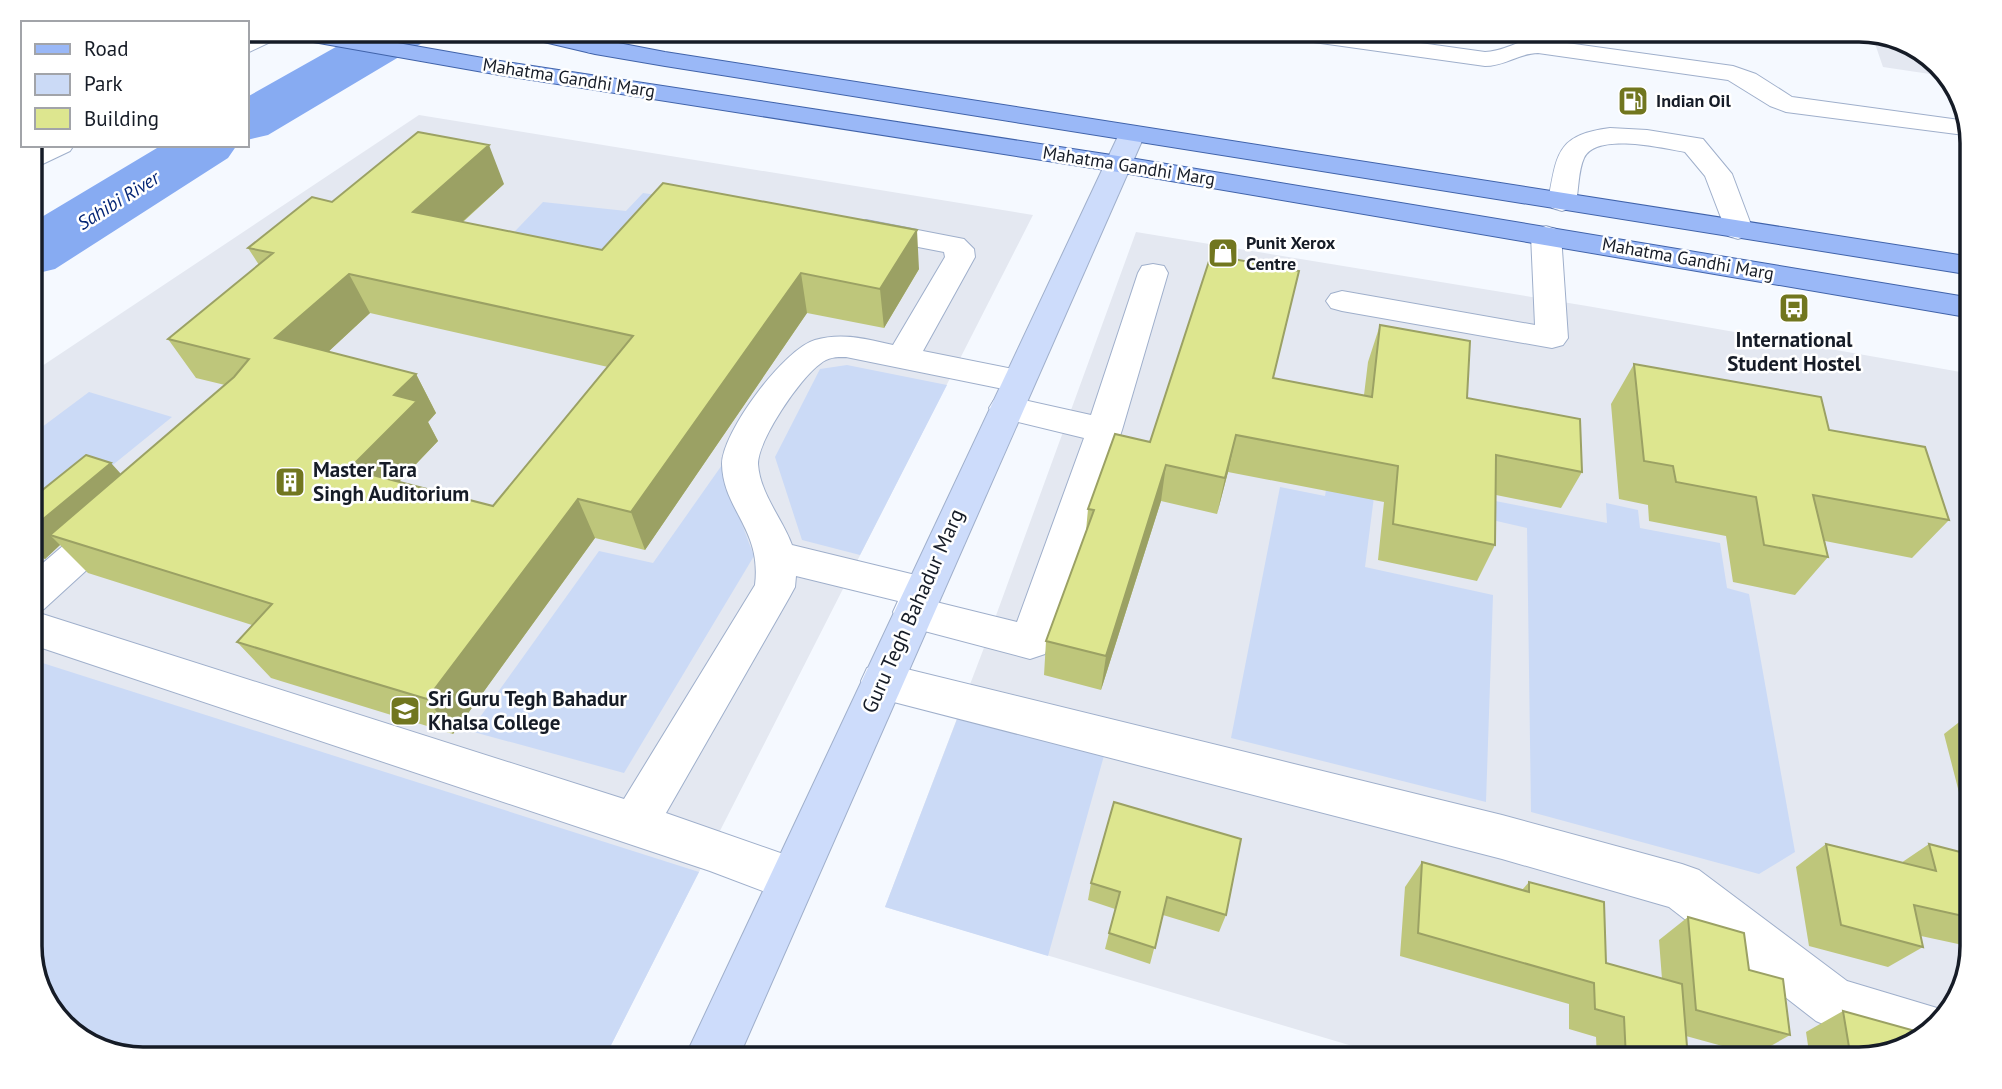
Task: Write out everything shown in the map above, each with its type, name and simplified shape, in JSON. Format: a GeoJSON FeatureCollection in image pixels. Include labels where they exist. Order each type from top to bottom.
{"type":"FeatureCollection","features":[{"type":"Feature","properties":{"kind":"main road","name":"Mahatma Gandhi Marg"},"geometry":{"type":"LineString","coordinates":[[350,42],[500,68],[1125,149],[1562,202],[1960,264]]}},
{"type":"Feature","properties":{"kind":"main road"},"geometry":{"type":"LineString","coordinates":[[500,68],[523,42]]}},
{"type":"Feature","properties":{"kind":"main road","name":"Mahatma Gandhi Marg"},"geometry":{"type":"LineString","coordinates":[[574,42],[1546,234],[1960,306]]}},
{"type":"Feature","properties":{"kind":"street"},"geometry":{"type":"LineString","coordinates":[[595,47],[601,42]]}},
{"type":"Feature","properties":{"kind":"street"},"geometry":{"type":"LineString","coordinates":[[1361,42],[1485,60],[1505,59],[1531,45],[1657,52],[1742,76],[1769,97],[1786,104],[1959,127]]}},
{"type":"Feature","properties":{"kind":"street"},"geometry":{"type":"LineString","coordinates":[[1562,202],[1573,153],[1586,140],[1607,135],[1694,145],[1718,174],[1738,230]]}},
{"type":"Feature","properties":{"kind":"street"},"geometry":{"type":"LineString","coordinates":[[42,155],[57,147]]}},
{"type":"Feature","properties":{"kind":"street","name":"Guru Tegh Bahadur Marg"},"geometry":{"type":"LineString","coordinates":[[716,1047],[1125,149]]}},
{"type":"Feature","properties":{"kind":"street"},"geometry":{"type":"LineString","coordinates":[[835,223],[954,245],[958,250],[960,257],[902,358]]}},
{"type":"Feature","properties":{"kind":"street"},"geometry":{"type":"LineString","coordinates":[[1342,301],[1552,338],[1546,234]]}},
{"type":"Feature","properties":{"kind":"street"},"geometry":{"type":"LineString","coordinates":[[776,556],[918,601],[1030,642],[1104,430],[1153,273]]}},
{"type":"Feature","properties":{"kind":"street"},"geometry":{"type":"LineString","coordinates":[[633,826],[775,587],[776,556],[742,480],[742,450],[749,434],[800,362],[812,352],[830,346],[846,346],[902,358],[1104,430]]}},
{"type":"Feature","properties":{"kind":"street"},"geometry":{"type":"LineString","coordinates":[[42,587],[134,506]]}},
{"type":"Feature","properties":{"kind":"street"},"geometry":{"type":"LineString","coordinates":[[42,632],[710,849],[792,879]]}},
{"type":"Feature","properties":{"kind":"street"},"geometry":{"type":"LineString","coordinates":[[881,681],[1502,837],[1682,887],[1834,1003],[1919,1027]]}},
{"type":"Feature","properties":{"kind":"shaded area"},"geometry":{"type":"Polygon","coordinates":[[[1875,43],[1904,52],[1934,75],[1883,67],[1875,43]]]}},
{"type":"Feature","properties":{"kind":"shaded area","name":"Sri Guru Tegh Bahadur Khalsa College"},"geometry":{"type":"Polygon","coordinates":[[[419,115],[1033,215],[610,1047],[143,1047],[123,1045],[98,1037],[67,1013],[47,979],[42,953],[42,366],[419,115]]]}},
{"type":"Feature","properties":{"kind":"shaded area"},"geometry":{"type":"Polygon","coordinates":[[[1136,232],[1587,306],[1960,372],[1960,946],[1955,979],[1931,1018],[1910,1034],[1886,1044],[1873,1046],[1356,1047],[885,907],[990,632],[1136,232]]]}},
{"type":"Feature","properties":{"kind":"green space"},"geometry":{"type":"Polygon","coordinates":[[[643,193],[670,197],[608,266],[499,248],[543,202],[626,211],[643,193]]]}},
{"type":"Feature","properties":{"kind":"green space"},"geometry":{"type":"Polygon","coordinates":[[[847,365],[947,385],[860,555],[802,540],[775,457],[820,369],[847,365]]]}},
{"type":"Feature","properties":{"kind":"green space"},"geometry":{"type":"Polygon","coordinates":[[[89,392],[172,417],[42,522],[42,427],[89,392]]]}},
{"type":"Feature","properties":{"kind":"green space"},"geometry":{"type":"Polygon","coordinates":[[[729,455],[728,487],[754,556],[624,773],[470,731],[599,551],[653,563],[729,455]]]}},
{"type":"Feature","properties":{"kind":"green space"},"geometry":{"type":"Polygon","coordinates":[[[1329,471],[1376,481],[1365,567],[1493,595],[1486,802],[1231,738],[1280,487],[1325,496],[1329,471]]]}},
{"type":"Feature","properties":{"kind":"green space"},"geometry":{"type":"Polygon","coordinates":[[[1480,498],[1607,523],[1606,503],[1638,510],[1640,528],[1720,543],[1727,588],[1749,594],[1795,852],[1759,874],[1531,812],[1527,528],[1479,517],[1480,498]]]}},
{"type":"Feature","properties":{"kind":"green space"},"geometry":{"type":"Polygon","coordinates":[[[42,663],[699,872],[610,1047],[143,1047],[110,1042],[87,1030],[67,1013],[52,991],[44,966],[42,663]]]}},
{"type":"Feature","properties":{"kind":"green space"},"geometry":{"type":"Polygon","coordinates":[[[959,714],[1105,752],[1048,956],[885,907],[959,714]]]}},
{"type":"Feature","properties":{"kind":"building"},"geometry":{"type":"Polygon","coordinates":[[[418,132],[489,145],[413,212],[602,250],[663,183],[917,230],[880,289],[801,273],[631,512],[578,499],[427,699],[237,642],[272,604],[50,535],[234,377],[249,359],[168,339],[273,253],[248,248],[312,197],[332,202],[418,132]],[[349,274],[275,338],[416,374],[394,395],[417,401],[349,469],[493,506],[633,336],[349,274]]]}},
{"type":"Feature","properties":{"kind":"building"},"geometry":{"type":"Polygon","coordinates":[[[1211,255],[1299,271],[1273,378],[1372,397],[1380,325],[1470,341],[1467,398],[1580,419],[1582,472],[1496,455],[1495,545],[1393,524],[1398,466],[1236,435],[1225,478],[1166,465],[1106,656],[1046,641],[1094,510],[1088,509],[1115,434],[1150,442],[1211,255]]]}},
{"type":"Feature","properties":{"kind":"building"},"geometry":{"type":"Polygon","coordinates":[[[1634,364],[1821,397],[1829,430],[1925,447],[1949,520],[1813,495],[1828,557],[1764,545],[1756,497],[1676,482],[1673,466],[1644,461],[1634,364]]]}},
{"type":"Feature","properties":{"kind":"building"},"geometry":{"type":"Polygon","coordinates":[[[86,455],[111,463],[42,520],[42,490],[86,455]]]}},
{"type":"Feature","properties":{"kind":"building"},"geometry":{"type":"Polygon","coordinates":[[[1114,802],[1241,839],[1226,915],[1167,897],[1155,948],[1109,933],[1120,892],[1091,883],[1114,802]]]}},
{"type":"Feature","properties":{"kind":"building"},"geometry":{"type":"Polygon","coordinates":[[[1826,844],[1936,871],[1929,844],[1960,852],[1960,915],[1914,905],[1923,947],[1841,925],[1826,844]]]}},
{"type":"Feature","properties":{"kind":"building"},"geometry":{"type":"Polygon","coordinates":[[[1422,862],[1529,892],[1529,882],[1604,902],[1606,963],[1682,984],[1687,1047],[1625,1047],[1624,1017],[1595,1009],[1594,983],[1418,933],[1422,862]]]}},
{"type":"Feature","properties":{"kind":"building"},"geometry":{"type":"Polygon","coordinates":[[[1688,917],[1744,933],[1749,970],[1783,979],[1790,1035],[1696,1010],[1688,917]]]}},
{"type":"Feature","properties":{"kind":"building"},"geometry":{"type":"Polygon","coordinates":[[[1843,1011],[1914,1031],[1886,1044],[1849,1047],[1843,1011]]]}},
{"type":"Feature","properties":{"kind":"waterway","name":"Sahibi River"},"geometry":{"type":"LineString","coordinates":[[248,121],[384,42]]}},
{"type":"Feature","properties":{"kind":"waterway","name":"Sahibi River"},"geometry":{"type":"LineString","coordinates":[[42,247],[203,147]]}},
{"type":"Feature","properties":{"kind":"place","name":"Indian Oil"},"geometry":{"type":"Point","coordinates":[1633,101]}},
{"type":"Feature","properties":{"kind":"place","name":"Punit Xerox Centre"},"geometry":{"type":"Point","coordinates":[1223,253]}},
{"type":"Feature","properties":{"kind":"place","name":"International Student Hostel"},"geometry":{"type":"Point","coordinates":[1794,308]}},
{"type":"Feature","properties":{"kind":"place","name":"Master Tara Singh Auditorium"},"geometry":{"type":"Point","coordinates":[290,482]}},
{"type":"Feature","properties":{"kind":"place","name":"Sri Guru Tegh Bahadur Khalsa College"},"geometry":{"type":"Point","coordinates":[405,711]}}]}
